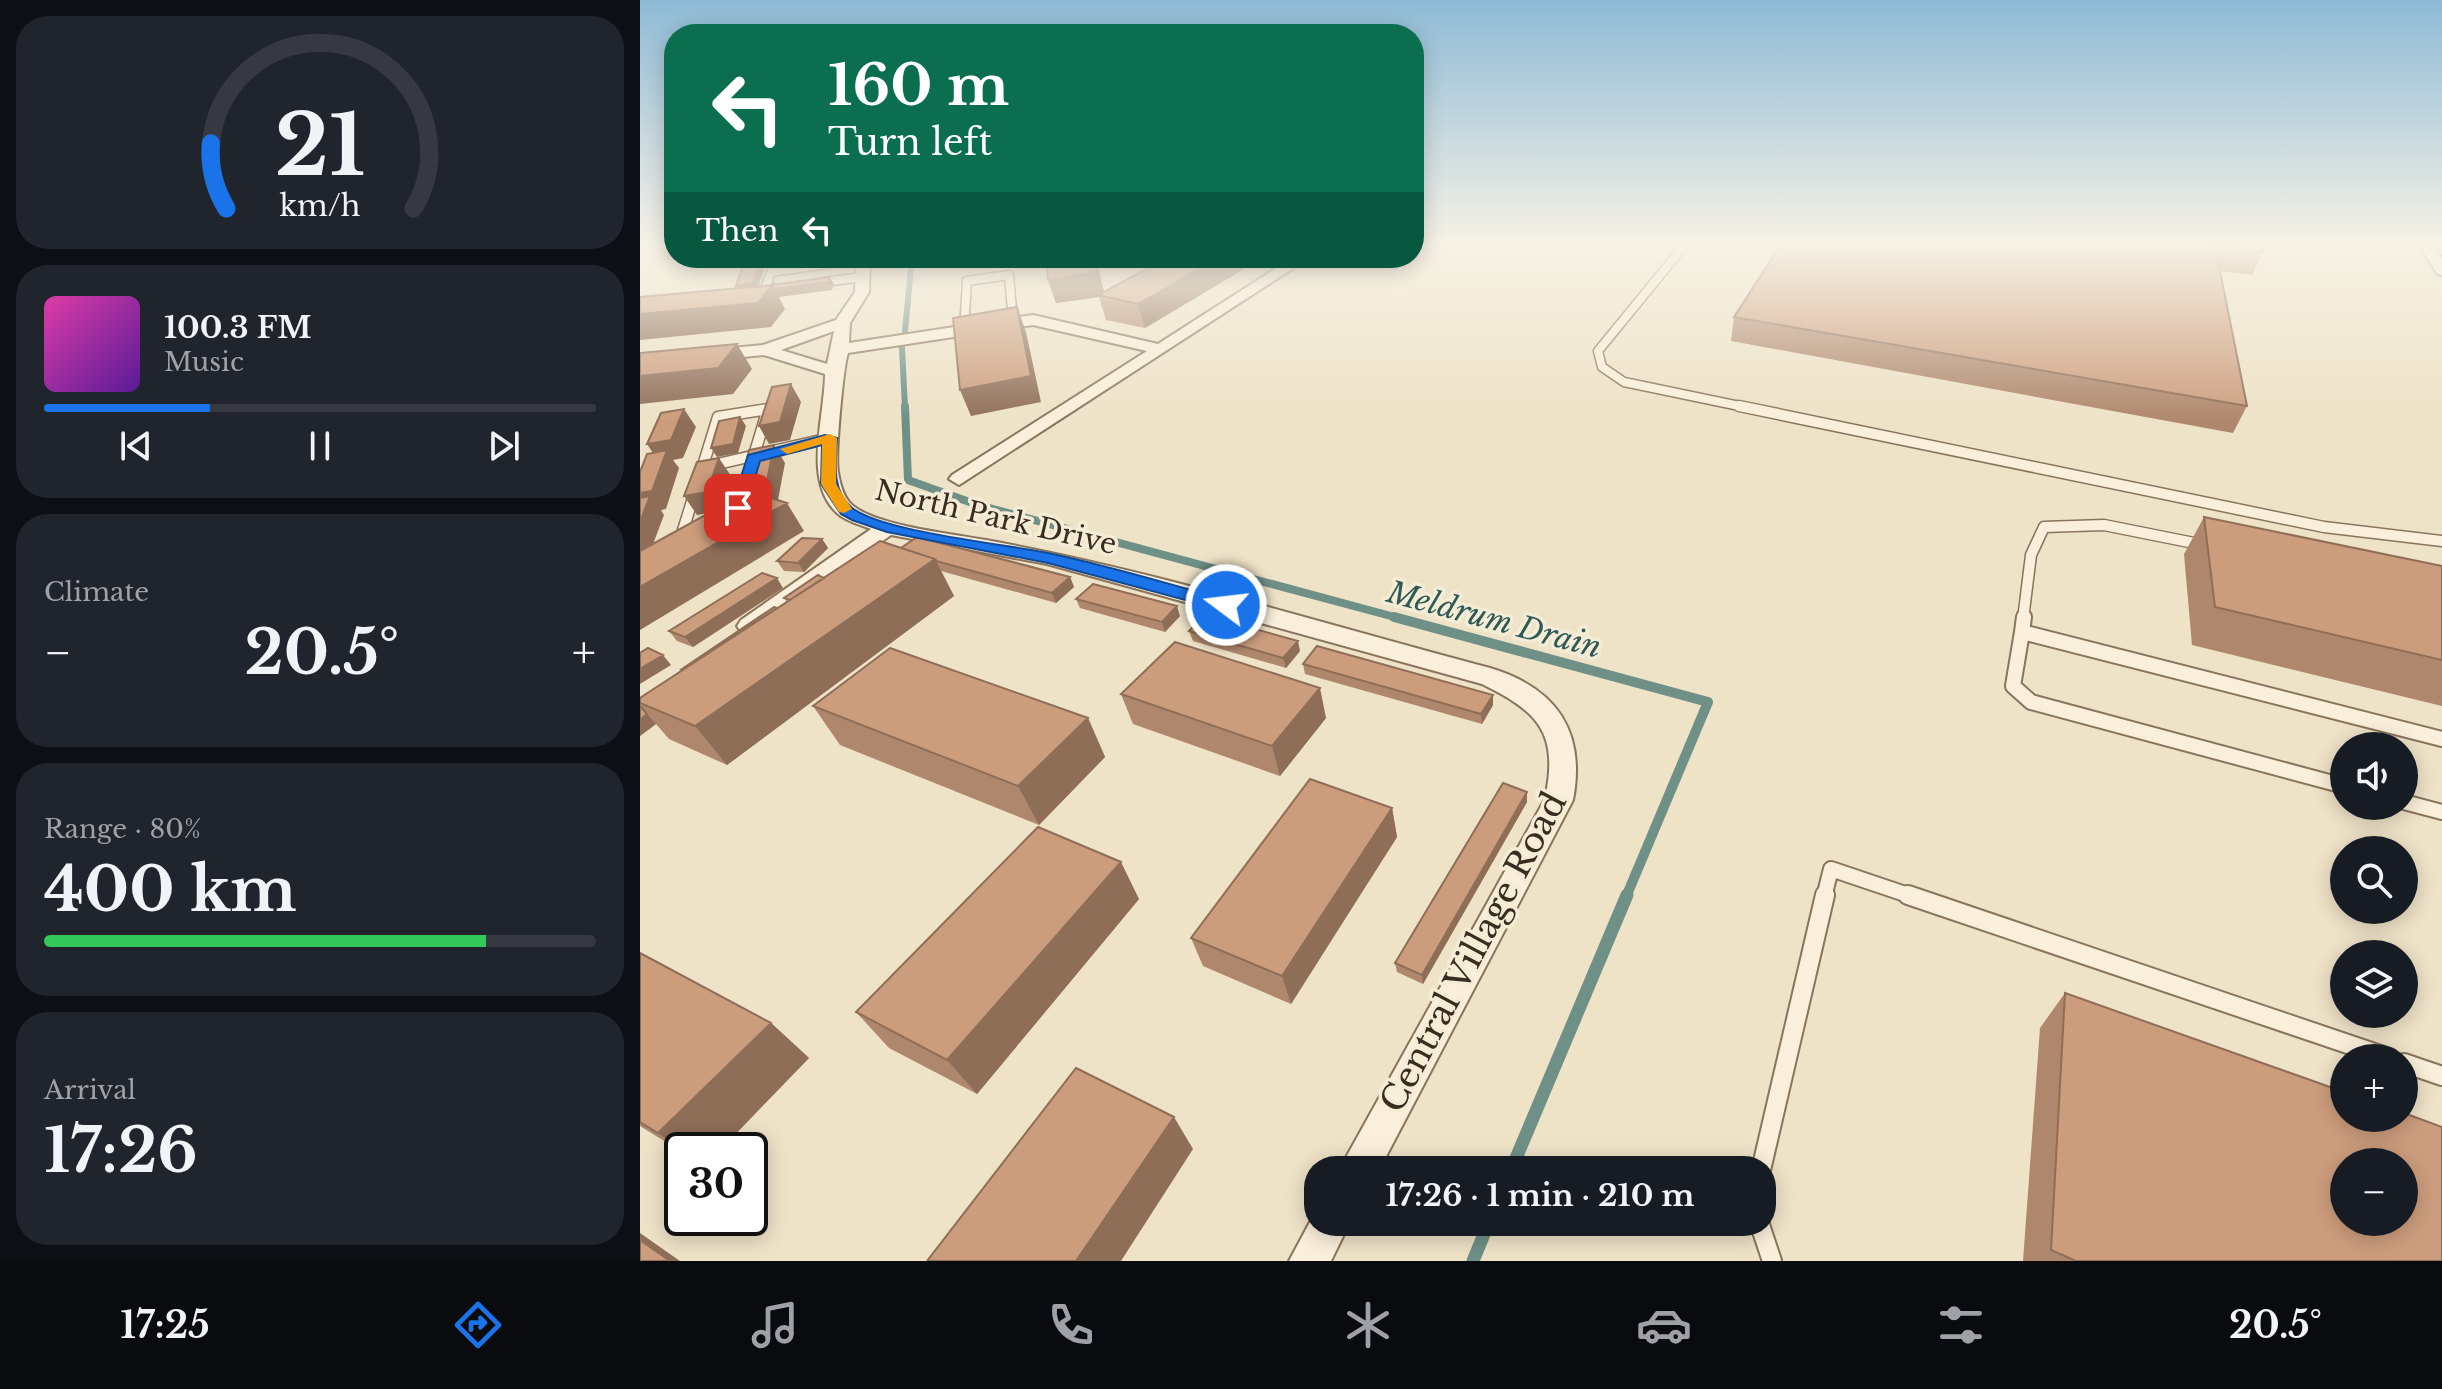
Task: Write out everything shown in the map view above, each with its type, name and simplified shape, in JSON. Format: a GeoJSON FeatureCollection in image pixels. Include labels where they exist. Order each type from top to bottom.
{"type":"FeatureCollection","features":[{"type":"Feature","properties":{"kind":"street","name":"North Park Drive"},"geometry":{"type":"LineString","coordinates":[[854,305],[842,323],[841,349],[833,371],[827,469],[833,495],[846,511],[887,528],[1049,558],[1490,677],[1532,699],[1549,712],[1558,730]]}},
{"type":"Feature","properties":{"kind":"street"},"geometry":{"type":"LineString","coordinates":[[959,479],[1229,305]]}},
{"type":"Feature","properties":{"kind":"street"},"geometry":{"type":"LineString","coordinates":[[841,349],[1013,322],[1048,322],[1160,349]]}},
{"type":"Feature","properties":{"kind":"street"},"geometry":{"type":"LineString","coordinates":[[699,356],[765,350],[842,323]]}},
{"type":"Feature","properties":{"kind":"street"},"geometry":{"type":"LineString","coordinates":[[765,350],[833,371]]}},
{"type":"Feature","properties":{"kind":"street"},"geometry":{"type":"LineString","coordinates":[[728,640],[887,528]]}},
{"type":"Feature","properties":{"kind":"street","name":"Central Village Road"},"geometry":{"type":"LineString","coordinates":[[1366,1156],[1559,800],[1566,772],[1558,730]]}},
{"type":"Feature","properties":{"kind":"street"},"geometry":{"type":"LineString","coordinates":[[1309,1261],[1322,1236]]}},
{"type":"Feature","properties":{"kind":"lane"},"geometry":{"type":"LineString","coordinates":[[964,330],[966,305]]}},
{"type":"Feature","properties":{"kind":"lane"},"geometry":{"type":"LineString","coordinates":[[1012,305],[1013,322]]}},
{"type":"Feature","properties":{"kind":"lane"},"geometry":{"type":"LineString","coordinates":[[1636,305],[1598,351],[1602,367],[1624,382],[2324,527],[2442,541]]}},
{"type":"Feature","properties":{"kind":"lane"},"geometry":{"type":"LineString","coordinates":[[768,409],[753,458],[738,508],[680,540],[718,417],[768,409]]}},
{"type":"Feature","properties":{"kind":"lane"},"geometry":{"type":"LineString","coordinates":[[702,468],[830,438]]}},
{"type":"Feature","properties":{"kind":"lane"},"geometry":{"type":"LineString","coordinates":[[2213,547],[2099,524],[2077,522],[2044,527],[2031,555],[2013,686],[2031,702],[2330,782]]}},
{"type":"Feature","properties":{"kind":"lane"},"geometry":{"type":"LineString","coordinates":[[2022,632],[2442,739]]}},
{"type":"Feature","properties":{"kind":"lane"},"geometry":{"type":"LineString","coordinates":[[2418,806],[2442,812]]}},
{"type":"Feature","properties":{"kind":"lane"},"geometry":{"type":"LineString","coordinates":[[1764,1156],[1831,869],[2348,1044]]}},
{"type":"Feature","properties":{"kind":"lane"},"geometry":{"type":"LineString","coordinates":[[2418,1068],[2442,1076]]}},
{"type":"Feature","properties":{"kind":"lane"},"geometry":{"type":"LineString","coordinates":[[1764,1236],[1772,1261]]}},
{"type":"Feature","properties":{"kind":"building"},"geometry":{"type":"Polygon","coordinates":[[[640,305],[738,305],[640,314],[640,305]]]}},
{"type":"Feature","properties":{"kind":"building"},"geometry":{"type":"Polygon","coordinates":[[[1742,305],[2227,305],[2247,406],[1734,317],[1742,305]]]}},
{"type":"Feature","properties":{"kind":"building"},"geometry":{"type":"Polygon","coordinates":[[[1017,307],[1031,376],[960,390],[953,318],[1017,307]]]}},
{"type":"Feature","properties":{"kind":"building"},"geometry":{"type":"Polygon","coordinates":[[[737,344],[718,368],[640,376],[640,353],[737,344]]]}},
{"type":"Feature","properties":{"kind":"building"},"geometry":{"type":"Polygon","coordinates":[[[791,384],[780,422],[759,426],[772,387],[791,384]]]}},
{"type":"Feature","properties":{"kind":"building"},"geometry":{"type":"Polygon","coordinates":[[[684,409],[671,440],[647,444],[661,413],[684,409]]]}},
{"type":"Feature","properties":{"kind":"building"},"geometry":{"type":"Polygon","coordinates":[[[740,417],[733,444],[711,448],[719,421],[740,417]]]}},
{"type":"Feature","properties":{"kind":"building"},"geometry":{"type":"Polygon","coordinates":[[[774,445],[766,486],[740,491],[749,450],[774,445]]]}},
{"type":"Feature","properties":{"kind":"building"},"geometry":{"type":"Polygon","coordinates":[[[667,450],[652,491],[640,493],[640,472],[647,454],[667,450]]]}},
{"type":"Feature","properties":{"kind":"building"},"geometry":{"type":"Polygon","coordinates":[[[719,458],[707,492],[684,496],[697,462],[719,458]]]}},
{"type":"Feature","properties":{"kind":"building"},"geometry":{"type":"Polygon","coordinates":[[[749,491],[787,503],[640,587],[640,551],[749,491]]]}},
{"type":"Feature","properties":{"kind":"building"},"geometry":{"type":"Polygon","coordinates":[[[650,496],[640,522],[640,498],[650,496]]]}},
{"type":"Feature","properties":{"kind":"building"},"geometry":{"type":"Polygon","coordinates":[[[2204,517],[2442,566],[2442,660],[2215,607],[2204,517]]]}},
{"type":"Feature","properties":{"kind":"building"},"geometry":{"type":"Polygon","coordinates":[[[917,537],[1070,577],[1052,593],[936,561],[901,548],[917,537]]]}},
{"type":"Feature","properties":{"kind":"building"},"geometry":{"type":"Polygon","coordinates":[[[802,538],[822,539],[798,563],[777,561],[802,538]]]}},
{"type":"Feature","properties":{"kind":"building"},"geometry":{"type":"Polygon","coordinates":[[[880,541],[935,559],[695,726],[640,703],[640,698],[880,541]]]}},
{"type":"Feature","properties":{"kind":"building"},"geometry":{"type":"Polygon","coordinates":[[[762,573],[777,578],[685,637],[669,631],[762,573]]]}},
{"type":"Feature","properties":{"kind":"building"},"geometry":{"type":"Polygon","coordinates":[[[818,575],[824,578],[790,600],[784,598],[818,575]]]}},
{"type":"Feature","properties":{"kind":"building"},"geometry":{"type":"Polygon","coordinates":[[[1093,584],[1177,606],[1162,622],[1076,599],[1093,584]]]}},
{"type":"Feature","properties":{"kind":"building"},"geometry":{"type":"Polygon","coordinates":[[[774,607],[777,608],[682,669],[774,607]]]}},
{"type":"Feature","properties":{"kind":"building"},"geometry":{"type":"Polygon","coordinates":[[[1205,615],[1298,641],[1283,658],[1189,631],[1205,615]]]}},
{"type":"Feature","properties":{"kind":"building"},"geometry":{"type":"Polygon","coordinates":[[[1175,642],[1320,688],[1272,746],[1121,694],[1175,642]]]}},
{"type":"Feature","properties":{"kind":"building"},"geometry":{"type":"Polygon","coordinates":[[[1317,646],[1493,695],[1481,714],[1303,664],[1317,646]]]}},
{"type":"Feature","properties":{"kind":"building"},"geometry":{"type":"Polygon","coordinates":[[[648,648],[663,655],[640,669],[640,653],[648,648]]]}},
{"type":"Feature","properties":{"kind":"building"},"geometry":{"type":"Polygon","coordinates":[[[890,648],[1088,718],[1018,786],[813,706],[890,648]]]}},
{"type":"Feature","properties":{"kind":"building"},"geometry":{"type":"Polygon","coordinates":[[[640,706],[647,714],[640,720],[640,706]]]}},
{"type":"Feature","properties":{"kind":"building"},"geometry":{"type":"Polygon","coordinates":[[[1310,779],[1392,808],[1282,976],[1191,938],[1310,779]]]}},
{"type":"Feature","properties":{"kind":"building"},"geometry":{"type":"Polygon","coordinates":[[[1503,783],[1527,792],[1422,975],[1395,963],[1503,783]]]}},
{"type":"Feature","properties":{"kind":"building"},"geometry":{"type":"Polygon","coordinates":[[[1038,827],[1121,862],[947,1060],[856,1012],[1038,827]]]}},
{"type":"Feature","properties":{"kind":"building"},"geometry":{"type":"Polygon","coordinates":[[[640,953],[771,1023],[658,1133],[640,1122],[640,953]]]}},
{"type":"Feature","properties":{"kind":"building"},"geometry":{"type":"Polygon","coordinates":[[[2065,993],[2330,1087],[2330,1132],[2418,1132],[2418,1118],[2442,1127],[2442,1261],[2076,1261],[2051,1250],[2065,993]]]}},
{"type":"Feature","properties":{"kind":"building"},"geometry":{"type":"Polygon","coordinates":[[[1076,1068],[1174,1117],[1076,1261],[927,1261],[1076,1068]]]}},
{"type":"Feature","properties":{"kind":"building"},"geometry":{"type":"Polygon","coordinates":[[[640,1240],[670,1261],[640,1261],[640,1240]]]}},
{"type":"Feature","properties":{"kind":"waterway","name":"Meldrum Drain"},"geometry":{"type":"LineString","coordinates":[[905,331],[908,305]]}},
{"type":"Feature","properties":{"kind":"waterway","name":"Meldrum Drain"},"geometry":{"type":"LineString","coordinates":[[902,348],[905,408]]}},
{"type":"Feature","properties":{"kind":"waterway","name":"Meldrum Drain"},"geometry":{"type":"LineString","coordinates":[[905,406],[908,480],[978,505],[1402,619]]}},
{"type":"Feature","properties":{"kind":"waterway","name":"Meldrum Drain"},"geometry":{"type":"LineString","coordinates":[[1394,617],[1708,702],[1626,897]]}},
{"type":"Feature","properties":{"kind":"waterway","name":"Meldrum Drain"},"geometry":{"type":"LineString","coordinates":[[1517,1156],[1627,895]]}},
{"type":"Feature","properties":{"kind":"waterway","name":"Meldrum Drain"},"geometry":{"type":"LineString","coordinates":[[1473,1261],[1483,1236]]}},
{"type":"Feature","properties":{"kind":"slow traffic"},"geometry":{"type":"LineString","coordinates":[[787,449],[830,438],[828,484],[844,509]]}},
{"type":"Feature","properties":{"kind":"route"},"geometry":{"type":"LineString","coordinates":[[738,508],[753,458],[830,438],[828,484],[846,511],[887,528],[1049,558],[1226,605]]}}]}
